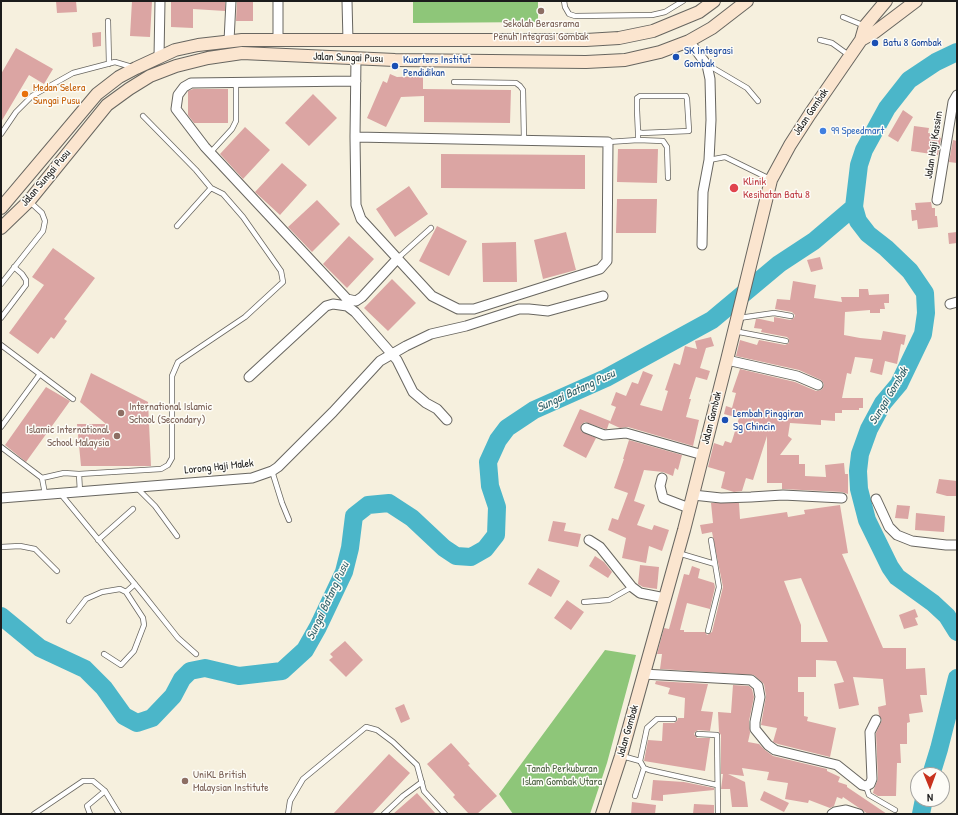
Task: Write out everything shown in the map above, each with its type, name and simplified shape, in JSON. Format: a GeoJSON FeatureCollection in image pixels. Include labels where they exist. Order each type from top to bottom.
{"type":"FeatureCollection","features":[{"type":"Feature","properties":{"kind":"main road","name":"Jalan Sungai Pusu"},"geometry":{"type":"LineString","coordinates":[[1,208],[97,94],[119,77],[175,50],[198,45],[242,40],[586,40],[619,38],[653,32],[699,12],[714,1]]}},
{"type":"Feature","properties":{"kind":"main road","name":"Jalan Sungai Pusu"},"geometry":{"type":"LineString","coordinates":[[1,228],[29,201],[107,105],[150,76],[176,66],[208,58],[242,53],[356,58],[586,62],[624,60],[660,52],[689,41],[712,28],[747,1]]}},
{"type":"Feature","properties":{"kind":"main road","name":"Jalan Gombak"},"geometry":{"type":"LineString","coordinates":[[602,814],[621,756],[678,553],[771,180],[790,145],[870,29],[886,1]]}},
{"type":"Feature","properties":{"kind":"main road"},"geometry":{"type":"LineString","coordinates":[[870,29],[916,1]]}},
{"type":"Feature","properties":{"kind":"street"},"geometry":{"type":"LineString","coordinates":[[159,58],[160,1]]}},
{"type":"Feature","properties":{"kind":"street"},"geometry":{"type":"LineString","coordinates":[[229,41],[232,1]]}},
{"type":"Feature","properties":{"kind":"street"},"geometry":{"type":"LineString","coordinates":[[278,1],[278,40]]}},
{"type":"Feature","properties":{"kind":"street"},"geometry":{"type":"LineString","coordinates":[[347,1],[348,41]]}},
{"type":"Feature","properties":{"kind":"street"},"geometry":{"type":"LineString","coordinates":[[689,41],[707,65],[710,79],[711,120],[709,160],[703,192],[702,246]]}},
{"type":"Feature","properties":{"kind":"street"},"geometry":{"type":"LineString","coordinates":[[355,137],[608,142],[607,261],[600,270],[474,309],[458,309],[432,296],[361,218],[356,205],[355,137],[356,58]]}},
{"type":"Feature","properties":{"kind":"street"},"geometry":{"type":"LineString","coordinates":[[356,81],[192,82],[184,87],[178,95],[176,109],[210,153],[347,299],[356,300],[362,297],[398,258]]}},
{"type":"Feature","properties":{"kind":"street","name":"Jalan Haji Kassim"},"geometry":{"type":"LineString","coordinates":[[937,200],[953,102],[957,95]]}},
{"type":"Feature","properties":{"kind":"street","name":"Lorong Haji Malek"},"geometry":{"type":"LineString","coordinates":[[1,498],[252,478],[272,471],[278,466],[333,412],[380,361],[406,346],[431,334],[466,326],[519,310],[529,309],[548,311],[602,296]]}},
{"type":"Feature","properties":{"kind":"street"},"geometry":{"type":"LineString","coordinates":[[249,377],[326,306],[333,304],[347,306],[355,312],[397,360],[413,392],[426,403],[437,409],[447,420]]}},
{"type":"Feature","properties":{"kind":"street"},"geometry":{"type":"LineString","coordinates":[[727,360],[797,376],[818,385]]}},
{"type":"Feature","properties":{"kind":"street"},"geometry":{"type":"LineString","coordinates":[[586,428],[604,435],[626,433],[703,455]]}},
{"type":"Feature","properties":{"kind":"street"},"geometry":{"type":"LineString","coordinates":[[662,478],[660,486],[663,498],[689,508]]}},
{"type":"Feature","properties":{"kind":"street"},"geometry":{"type":"LineString","coordinates":[[693,495],[728,498],[783,495],[842,498]]}},
{"type":"Feature","properties":{"kind":"street"},"geometry":{"type":"LineString","coordinates":[[876,499],[889,527],[897,535],[912,541],[957,545]]}},
{"type":"Feature","properties":{"kind":"street"},"geometry":{"type":"LineString","coordinates":[[589,540],[600,547],[632,587],[640,593],[665,598]]}},
{"type":"Feature","properties":{"kind":"street"},"geometry":{"type":"LineString","coordinates":[[644,674],[751,680],[758,686],[760,697],[755,722],[756,729],[768,745],[775,750],[837,765],[866,786],[870,784],[872,779],[870,732],[876,720]]}},
{"type":"Feature","properties":{"kind":"street"},"geometry":{"type":"LineString","coordinates":[[832,814],[846,810],[859,814]]}},
{"type":"Feature","properties":{"kind":"lane"},"geometry":{"type":"LineString","coordinates":[[564,1],[565,7],[570,14],[575,16],[652,15],[665,12],[683,1]]}},
{"type":"Feature","properties":{"kind":"lane"},"geometry":{"type":"LineString","coordinates":[[843,17],[870,29]]}},
{"type":"Feature","properties":{"kind":"lane"},"geometry":{"type":"LineString","coordinates":[[108,21],[109,64]]}},
{"type":"Feature","properties":{"kind":"lane"},"geometry":{"type":"LineString","coordinates":[[820,40],[832,43],[850,56]]}},
{"type":"Feature","properties":{"kind":"lane"},"geometry":{"type":"LineString","coordinates":[[1,134],[16,112],[32,96],[73,73],[115,62],[136,68]]}},
{"type":"Feature","properties":{"kind":"lane"},"geometry":{"type":"LineString","coordinates":[[707,65],[747,88],[758,101]]}},
{"type":"Feature","properties":{"kind":"lane"},"geometry":{"type":"LineString","coordinates":[[210,153],[232,129],[236,121],[236,82]]}},
{"type":"Feature","properties":{"kind":"lane"},"geometry":{"type":"LineString","coordinates":[[454,82],[516,83],[520,86],[522,90],[524,140]]}},
{"type":"Feature","properties":{"kind":"lane"},"geometry":{"type":"LineString","coordinates":[[638,132],[688,131],[686,96],[640,96],[637,98],[638,140]]}},
{"type":"Feature","properties":{"kind":"lane"},"geometry":{"type":"LineString","coordinates":[[42,478],[64,473],[79,474],[161,469],[168,466],[172,458],[172,376],[178,362],[245,317],[282,282],[281,271],[243,217],[223,194],[211,188],[196,170],[143,116]]}},
{"type":"Feature","properties":{"kind":"lane"},"geometry":{"type":"LineString","coordinates":[[608,142],[638,140],[663,141],[667,147],[668,178]]}},
{"type":"Feature","properties":{"kind":"lane"},"geometry":{"type":"LineString","coordinates":[[709,160],[725,157],[771,180]]}},
{"type":"Feature","properties":{"kind":"lane"},"geometry":{"type":"LineString","coordinates":[[177,226],[211,188]]}},
{"type":"Feature","properties":{"kind":"lane"},"geometry":{"type":"LineString","coordinates":[[1,284],[43,231],[45,221],[42,213],[29,201]]}},
{"type":"Feature","properties":{"kind":"lane"},"geometry":{"type":"LineString","coordinates":[[398,258],[431,228]]}},
{"type":"Feature","properties":{"kind":"lane"},"geometry":{"type":"LineString","coordinates":[[1,318],[26,285],[26,280],[22,274],[14,267]]}},
{"type":"Feature","properties":{"kind":"lane"},"geometry":{"type":"LineString","coordinates":[[738,315],[774,314],[791,316]]}},
{"type":"Feature","properties":{"kind":"lane"},"geometry":{"type":"LineString","coordinates":[[734,331],[786,341]]}},
{"type":"Feature","properties":{"kind":"lane"},"geometry":{"type":"LineString","coordinates":[[1,345],[73,399]]}},
{"type":"Feature","properties":{"kind":"lane"},"geometry":{"type":"LineString","coordinates":[[1,427],[40,374]]}},
{"type":"Feature","properties":{"kind":"lane"},"geometry":{"type":"LineString","coordinates":[[1,448],[42,478],[44,494]]}},
{"type":"Feature","properties":{"kind":"lane"},"geometry":{"type":"LineString","coordinates":[[272,471],[289,520]]}},
{"type":"Feature","properties":{"kind":"lane"},"geometry":{"type":"LineString","coordinates":[[79,474],[80,492]]}},
{"type":"Feature","properties":{"kind":"lane"},"geometry":{"type":"LineString","coordinates":[[137,487],[155,506],[177,536]]}},
{"type":"Feature","properties":{"kind":"lane"},"geometry":{"type":"LineString","coordinates":[[60,493],[178,638],[196,654]]}},
{"type":"Feature","properties":{"kind":"lane"},"geometry":{"type":"LineString","coordinates":[[98,540],[133,509]]}},
{"type":"Feature","properties":{"kind":"lane"},"geometry":{"type":"LineString","coordinates":[[708,631],[718,587],[711,540]]}},
{"type":"Feature","properties":{"kind":"lane"},"geometry":{"type":"LineString","coordinates":[[1,546],[20,546],[35,549],[57,571]]}},
{"type":"Feature","properties":{"kind":"lane"},"geometry":{"type":"LineString","coordinates":[[678,553],[715,564]]}},
{"type":"Feature","properties":{"kind":"lane"},"geometry":{"type":"LineString","coordinates":[[126,592],[135,584]]}},
{"type":"Feature","properties":{"kind":"lane"},"geometry":{"type":"LineString","coordinates":[[584,602],[609,600],[632,587]]}},
{"type":"Feature","properties":{"kind":"lane"},"geometry":{"type":"LineString","coordinates":[[69,621],[86,599],[102,592],[120,589],[126,592],[144,618],[144,625],[134,651],[121,665],[104,654]]}},
{"type":"Feature","properties":{"kind":"lane"},"geometry":{"type":"LineString","coordinates":[[674,719],[657,719],[647,728],[640,761],[644,768],[659,773],[717,785]]}},
{"type":"Feature","properties":{"kind":"lane"},"geometry":{"type":"LineString","coordinates":[[288,814],[290,801],[302,779],[366,727],[377,730],[398,746],[417,765],[424,791],[445,814]]}},
{"type":"Feature","properties":{"kind":"lane"},"geometry":{"type":"LineString","coordinates":[[698,734],[717,735],[718,814]]}},
{"type":"Feature","properties":{"kind":"lane"},"geometry":{"type":"LineString","coordinates":[[621,756],[640,761]]}},
{"type":"Feature","properties":{"kind":"lane"},"geometry":{"type":"LineString","coordinates":[[635,796],[644,768]]}},
{"type":"Feature","properties":{"kind":"lane"},"geometry":{"type":"LineString","coordinates":[[34,814],[83,781],[93,781],[105,791],[119,814]]}},
{"type":"Feature","properties":{"kind":"lane"},"geometry":{"type":"LineString","coordinates":[[384,814],[403,796],[422,782]]}},
{"type":"Feature","properties":{"kind":"lane"},"geometry":{"type":"LineString","coordinates":[[866,786],[869,795],[895,810]]}},
{"type":"Feature","properties":{"kind":"lane"},"geometry":{"type":"LineString","coordinates":[[90,814],[87,806],[105,791]]}},
{"type":"Feature","properties":{"kind":"green space"},"geometry":{"type":"Polygon","coordinates":[[[413,1],[538,1],[538,22],[413,23],[413,1]]]}},
{"type":"Feature","properties":{"kind":"green space","name":"Tanah Perkuburan Islam Gombak Utara"},"geometry":{"type":"Polygon","coordinates":[[[605,650],[636,655],[607,763],[590,814],[513,814],[499,794],[605,650]]]}},
{"type":"Feature","properties":{"kind":"building"},"geometry":{"type":"Polygon","coordinates":[[[56,1],[76,1],[77,12],[57,13],[56,1]]]}},
{"type":"Feature","properties":{"kind":"building"},"geometry":{"type":"Polygon","coordinates":[[[132,1],[152,1],[150,37],[130,36],[132,1]]]}},
{"type":"Feature","properties":{"kind":"building"},"geometry":{"type":"Polygon","coordinates":[[[171,1],[225,1],[225,11],[193,9],[193,28],[171,27],[171,1]]]}},
{"type":"Feature","properties":{"kind":"building"},"geometry":{"type":"Polygon","coordinates":[[[237,1],[253,1],[253,21],[236,21],[237,1]]]}},
{"type":"Feature","properties":{"kind":"building"},"geometry":{"type":"Polygon","coordinates":[[[101,32],[101,46],[93,47],[92,33],[101,32]]]}},
{"type":"Feature","properties":{"kind":"building"},"geometry":{"type":"Polygon","coordinates":[[[16,48],[53,69],[44,84],[29,75],[1,122],[1,74],[16,48]]]}},
{"type":"Feature","properties":{"kind":"building"},"geometry":{"type":"Polygon","coordinates":[[[390,74],[397,77],[423,76],[423,89],[511,90],[510,123],[424,122],[424,96],[401,97],[386,127],[367,118],[383,81],[387,83],[390,74]]]}},
{"type":"Feature","properties":{"kind":"building"},"geometry":{"type":"Polygon","coordinates":[[[193,89],[228,89],[228,123],[194,123],[188,115],[188,91],[193,89]]]}},
{"type":"Feature","properties":{"kind":"building"},"geometry":{"type":"Polygon","coordinates":[[[313,94],[337,118],[309,146],[285,123],[313,94]]]}},
{"type":"Feature","properties":{"kind":"building"},"geometry":{"type":"Polygon","coordinates":[[[903,110],[913,117],[898,142],[888,136],[903,110]]]}},
{"type":"Feature","properties":{"kind":"building"},"geometry":{"type":"Polygon","coordinates":[[[914,126],[929,128],[928,133],[939,134],[938,137],[941,138],[938,155],[911,151],[914,126]]]}},
{"type":"Feature","properties":{"kind":"building"},"geometry":{"type":"Polygon","coordinates":[[[245,127],[270,150],[243,179],[220,154],[245,127]]]}},
{"type":"Feature","properties":{"kind":"building"},"geometry":{"type":"Polygon","coordinates":[[[953,140],[957,141],[957,163],[949,162],[953,140]]]}},
{"type":"Feature","properties":{"kind":"building"},"geometry":{"type":"Polygon","coordinates":[[[618,149],[658,149],[657,183],[617,182],[618,149]]]}},
{"type":"Feature","properties":{"kind":"building"},"geometry":{"type":"Polygon","coordinates":[[[441,154],[585,155],[585,189],[441,188],[441,154]]]}},
{"type":"Feature","properties":{"kind":"building"},"geometry":{"type":"Polygon","coordinates":[[[282,163],[307,185],[280,215],[255,192],[282,163]]]}},
{"type":"Feature","properties":{"kind":"building"},"geometry":{"type":"Polygon","coordinates":[[[409,186],[428,214],[395,237],[376,209],[409,186]]]}},
{"type":"Feature","properties":{"kind":"building"},"geometry":{"type":"Polygon","coordinates":[[[617,199],[657,199],[656,233],[616,233],[617,199]]]}},
{"type":"Feature","properties":{"kind":"building"},"geometry":{"type":"Polygon","coordinates":[[[317,200],[340,224],[312,252],[288,227],[317,200]]]}},
{"type":"Feature","properties":{"kind":"building"},"geometry":{"type":"Polygon","coordinates":[[[931,202],[932,208],[935,208],[935,216],[937,216],[938,227],[918,229],[917,220],[912,221],[911,210],[916,210],[915,203],[931,202]]]}},
{"type":"Feature","properties":{"kind":"building"},"geometry":{"type":"Polygon","coordinates":[[[437,226],[467,241],[449,276],[419,261],[437,226]]]}},
{"type":"Feature","properties":{"kind":"building"},"geometry":{"type":"Polygon","coordinates":[[[566,232],[576,270],[543,279],[534,240],[566,232]]]}},
{"type":"Feature","properties":{"kind":"building"},"geometry":{"type":"Polygon","coordinates":[[[957,232],[957,243],[949,244],[948,233],[957,232]]]}},
{"type":"Feature","properties":{"kind":"building"},"geometry":{"type":"Polygon","coordinates":[[[349,236],[374,259],[347,288],[323,264],[349,236]]]}},
{"type":"Feature","properties":{"kind":"building"},"geometry":{"type":"Polygon","coordinates":[[[516,242],[517,282],[483,282],[482,243],[516,242]]]}},
{"type":"Feature","properties":{"kind":"building"},"geometry":{"type":"Polygon","coordinates":[[[53,248],[95,278],[64,319],[67,321],[54,339],[51,337],[38,354],[9,333],[44,285],[32,277],[53,248]]]}},
{"type":"Feature","properties":{"kind":"building"},"geometry":{"type":"Polygon","coordinates":[[[820,257],[823,269],[811,272],[807,260],[820,257]]]}},
{"type":"Feature","properties":{"kind":"building"},"geometry":{"type":"Polygon","coordinates":[[[392,279],[416,303],[388,331],[364,308],[392,279]]]}},
{"type":"Feature","properties":{"kind":"building"},"geometry":{"type":"Polygon","coordinates":[[[793,281],[816,285],[814,298],[842,302],[841,297],[859,297],[859,289],[868,289],[869,295],[889,294],[889,303],[884,303],[885,309],[880,309],[880,313],[870,313],[870,310],[845,312],[844,335],[881,340],[883,331],[906,335],[904,345],[901,344],[897,364],[885,361],[882,375],[870,372],[873,359],[855,357],[851,374],[847,373],[842,398],[863,398],[863,408],[859,408],[859,410],[842,410],[842,413],[835,413],[835,421],[821,420],[821,425],[790,423],[788,436],[792,439],[780,455],[799,455],[799,464],[805,464],[805,476],[826,477],[825,465],[844,463],[845,474],[848,474],[848,494],[842,492],[782,489],[782,483],[767,483],[767,436],[753,480],[746,478],[742,491],[734,492],[721,488],[725,472],[708,467],[714,443],[723,446],[725,441],[731,443],[732,441],[739,418],[724,414],[726,406],[732,408],[736,393],[732,392],[740,369],[795,382],[816,391],[823,388],[824,384],[821,380],[799,370],[736,356],[740,340],[757,345],[759,340],[785,345],[789,343],[789,339],[787,337],[761,332],[762,329],[754,328],[756,319],[774,322],[774,317],[790,320],[794,318],[795,315],[792,312],[775,309],[777,299],[790,300],[793,281]]]}},
{"type":"Feature","properties":{"kind":"building"},"geometry":{"type":"Polygon","coordinates":[[[711,337],[714,346],[706,348],[700,368],[710,371],[707,380],[696,377],[689,399],[691,399],[686,417],[699,420],[693,446],[628,427],[620,428],[609,423],[607,429],[605,429],[585,422],[581,425],[581,431],[596,438],[586,458],[563,446],[580,409],[610,422],[616,407],[611,405],[616,392],[626,396],[632,382],[638,384],[643,371],[653,375],[640,405],[662,411],[668,391],[665,390],[674,363],[680,365],[685,346],[697,349],[695,341],[711,337]]]}},
{"type":"Feature","properties":{"kind":"building","name":"International Islamic School (Secondary)"},"geometry":{"type":"Polygon","coordinates":[[[91,373],[148,402],[151,466],[81,466],[77,424],[106,424],[80,402],[91,373]]]}},
{"type":"Feature","properties":{"kind":"building"},"geometry":{"type":"Polygon","coordinates":[[[46,387],[70,401],[26,462],[5,445],[46,387]]]}},
{"type":"Feature","properties":{"kind":"building"},"geometry":{"type":"Polygon","coordinates":[[[629,440],[682,455],[678,470],[675,468],[673,476],[663,472],[644,470],[634,501],[645,505],[637,525],[652,530],[654,525],[669,530],[662,551],[649,546],[646,563],[622,558],[626,538],[608,530],[612,518],[618,520],[628,493],[614,488],[629,440]]]}},
{"type":"Feature","properties":{"kind":"building"},"geometry":{"type":"Polygon","coordinates":[[[939,479],[957,481],[957,496],[947,496],[936,493],[939,479]]]}},
{"type":"Feature","properties":{"kind":"building"},"geometry":{"type":"Polygon","coordinates":[[[711,503],[739,503],[740,519],[787,512],[788,517],[805,514],[804,510],[840,505],[848,553],[842,554],[883,648],[906,648],[906,669],[925,668],[927,695],[920,695],[923,712],[909,714],[910,722],[907,723],[907,744],[900,744],[901,763],[897,763],[896,796],[878,796],[873,793],[878,779],[876,733],[882,720],[879,715],[878,707],[886,705],[883,679],[853,677],[859,705],[839,709],[834,684],[844,682],[836,661],[816,660],[816,677],[798,677],[798,692],[804,692],[804,716],[808,717],[807,721],[836,728],[830,757],[773,742],[777,728],[761,725],[766,696],[764,684],[754,675],[660,669],[662,654],[657,654],[664,628],[669,629],[684,574],[689,575],[692,566],[700,569],[698,578],[714,583],[715,587],[710,609],[687,603],[680,630],[684,630],[684,632],[705,632],[707,635],[712,632],[723,587],[712,532],[702,534],[700,525],[713,523],[711,503]],[[801,578],[784,581],[801,625],[801,642],[828,642],[801,578]]]}},
{"type":"Feature","properties":{"kind":"building"},"geometry":{"type":"Polygon","coordinates":[[[897,505],[910,506],[908,519],[895,518],[897,505]]]}},
{"type":"Feature","properties":{"kind":"building"},"geometry":{"type":"Polygon","coordinates":[[[916,513],[945,516],[944,532],[915,530],[916,513]]]}},
{"type":"Feature","properties":{"kind":"building"},"geometry":{"type":"Polygon","coordinates":[[[553,521],[566,523],[564,531],[581,534],[578,547],[548,541],[553,521]]]}},
{"type":"Feature","properties":{"kind":"building"},"geometry":{"type":"Polygon","coordinates":[[[595,556],[604,562],[612,572],[608,578],[589,566],[595,556]]]}},
{"type":"Feature","properties":{"kind":"building"},"geometry":{"type":"Polygon","coordinates":[[[640,565],[659,567],[657,589],[643,587],[638,584],[640,565]]]}},
{"type":"Feature","properties":{"kind":"building"},"geometry":{"type":"Polygon","coordinates":[[[538,568],[560,581],[551,597],[528,584],[538,568]]]}},
{"type":"Feature","properties":{"kind":"building"},"geometry":{"type":"Polygon","coordinates":[[[567,600],[584,612],[571,630],[554,618],[567,600]]]}},
{"type":"Feature","properties":{"kind":"building"},"geometry":{"type":"Polygon","coordinates":[[[915,609],[918,617],[915,618],[918,625],[904,629],[899,615],[915,609]]]}},
{"type":"Feature","properties":{"kind":"building"},"geometry":{"type":"Polygon","coordinates":[[[345,641],[363,660],[346,677],[329,660],[333,657],[330,654],[345,641]]]}},
{"type":"Feature","properties":{"kind":"building"},"geometry":{"type":"Polygon","coordinates":[[[656,681],[708,684],[701,711],[713,712],[710,731],[698,730],[694,734],[697,738],[710,738],[705,771],[644,761],[648,740],[662,741],[663,723],[674,723],[678,718],[684,718],[685,698],[668,694],[670,688],[655,684],[656,681]]]}},
{"type":"Feature","properties":{"kind":"building"},"geometry":{"type":"Polygon","coordinates":[[[733,685],[749,686],[752,689],[754,697],[749,721],[750,733],[748,742],[759,744],[773,756],[827,769],[827,771],[840,777],[838,782],[847,785],[847,787],[887,814],[868,814],[843,797],[842,799],[837,797],[834,806],[830,808],[809,800],[808,803],[785,799],[788,783],[767,780],[769,772],[742,768],[744,776],[728,774],[745,782],[748,807],[732,807],[730,789],[721,789],[723,774],[721,774],[721,735],[719,732],[718,712],[731,713],[733,685]]]}},
{"type":"Feature","properties":{"kind":"building"},"geometry":{"type":"Polygon","coordinates":[[[404,704],[410,719],[401,723],[395,708],[404,704]]]}},
{"type":"Feature","properties":{"kind":"building"},"geometry":{"type":"Polygon","coordinates":[[[451,743],[470,764],[468,765],[497,796],[477,814],[469,814],[453,797],[455,795],[427,764],[451,743]]]}},
{"type":"Feature","properties":{"kind":"building"},"geometry":{"type":"Polygon","coordinates":[[[389,754],[410,773],[372,814],[333,814],[389,754]]]}},
{"type":"Feature","properties":{"kind":"building"},"geometry":{"type":"Polygon","coordinates":[[[653,780],[684,782],[714,788],[714,790],[663,795],[663,801],[651,800],[653,780]]]}},
{"type":"Feature","properties":{"kind":"building"},"geometry":{"type":"Polygon","coordinates":[[[764,791],[789,803],[784,812],[760,800],[764,791]]]}},
{"type":"Feature","properties":{"kind":"building"},"geometry":{"type":"Polygon","coordinates":[[[417,793],[436,814],[393,814],[417,793]]]}},
{"type":"Feature","properties":{"kind":"building"},"geometry":{"type":"Polygon","coordinates":[[[632,802],[656,805],[655,814],[631,814],[632,802]]]}},
{"type":"Feature","properties":{"kind":"building"},"geometry":{"type":"Polygon","coordinates":[[[694,804],[714,805],[714,814],[693,814],[694,804]]]}},
{"type":"Feature","properties":{"kind":"waterway","name":"Sungai Gombak"},"geometry":{"type":"LineString","coordinates":[[957,52],[936,62],[909,80],[887,108],[864,150],[859,165],[854,207],[858,221],[868,234],[886,248],[910,271],[925,293],[926,313],[923,334],[899,384],[883,403],[869,429],[860,454],[858,471],[859,489],[867,520],[890,567],[897,577],[933,603],[947,616],[957,632]]}},
{"type":"Feature","properties":{"kind":"waterway","name":"Sungai Batang Pusu"},"geometry":{"type":"LineString","coordinates":[[1,616],[40,648],[85,669],[104,688],[124,716],[137,723],[152,718],[173,696],[182,679],[190,671],[205,668],[239,676],[282,671],[305,650],[318,627],[344,572],[350,548],[354,516],[368,505],[389,503],[412,518],[444,548],[456,556],[471,557],[485,549],[496,535],[497,507],[490,486],[488,462],[498,440],[507,428],[534,410],[606,378],[712,320],[779,264],[814,241],[854,207]]}},
{"type":"Feature","properties":{"kind":"waterway","name":"Sungai Gombak"},"geometry":{"type":"LineString","coordinates":[[933,767],[957,678]]}},
{"type":"Feature","properties":{"kind":"waterway","name":"Sungai Gombak"},"geometry":{"type":"LineString","coordinates":[[921,814],[922,807]]}},
{"type":"Feature","properties":{"kind":"place","name":"Sekolah Berasrama Penuh Integrasi Gombak"},"geometry":{"type":"Point","coordinates":[541,11]}},
{"type":"Feature","properties":{"kind":"place","name":"Batu 8 Gombak"},"geometry":{"type":"Point","coordinates":[875,43]}},
{"type":"Feature","properties":{"kind":"place","name":"SK Integrasi Gombak"},"geometry":{"type":"Point","coordinates":[676,57]}},
{"type":"Feature","properties":{"kind":"place","name":"Kuarters Institut Pendidikan"},"geometry":{"type":"Point","coordinates":[395,66]}},
{"type":"Feature","properties":{"kind":"place","name":"Medan Selera Sungai Pusu"},"geometry":{"type":"Point","coordinates":[25,94]}},
{"type":"Feature","properties":{"kind":"place","name":"99 Speedmart"},"geometry":{"type":"Point","coordinates":[823,131]}},
{"type":"Feature","properties":{"kind":"place","name":"Klinik Kesihatan Batu 8"},"geometry":{"type":"Point","coordinates":[734,188]}},
{"type":"Feature","properties":{"kind":"place","name":"International Islamic School (Secondary)"},"geometry":{"type":"Point","coordinates":[121,413]}},
{"type":"Feature","properties":{"kind":"place","name":"Lembah Pinggiran Sg Chincin"},"geometry":{"type":"Point","coordinates":[725,420]}},
{"type":"Feature","properties":{"kind":"place","name":"Islamic International School Malaysia"},"geometry":{"type":"Point","coordinates":[117,436]}},
{"type":"Feature","properties":{"kind":"place","name":"UniKL British Malaysian Institute"},"geometry":{"type":"Point","coordinates":[185,781]}}]}
